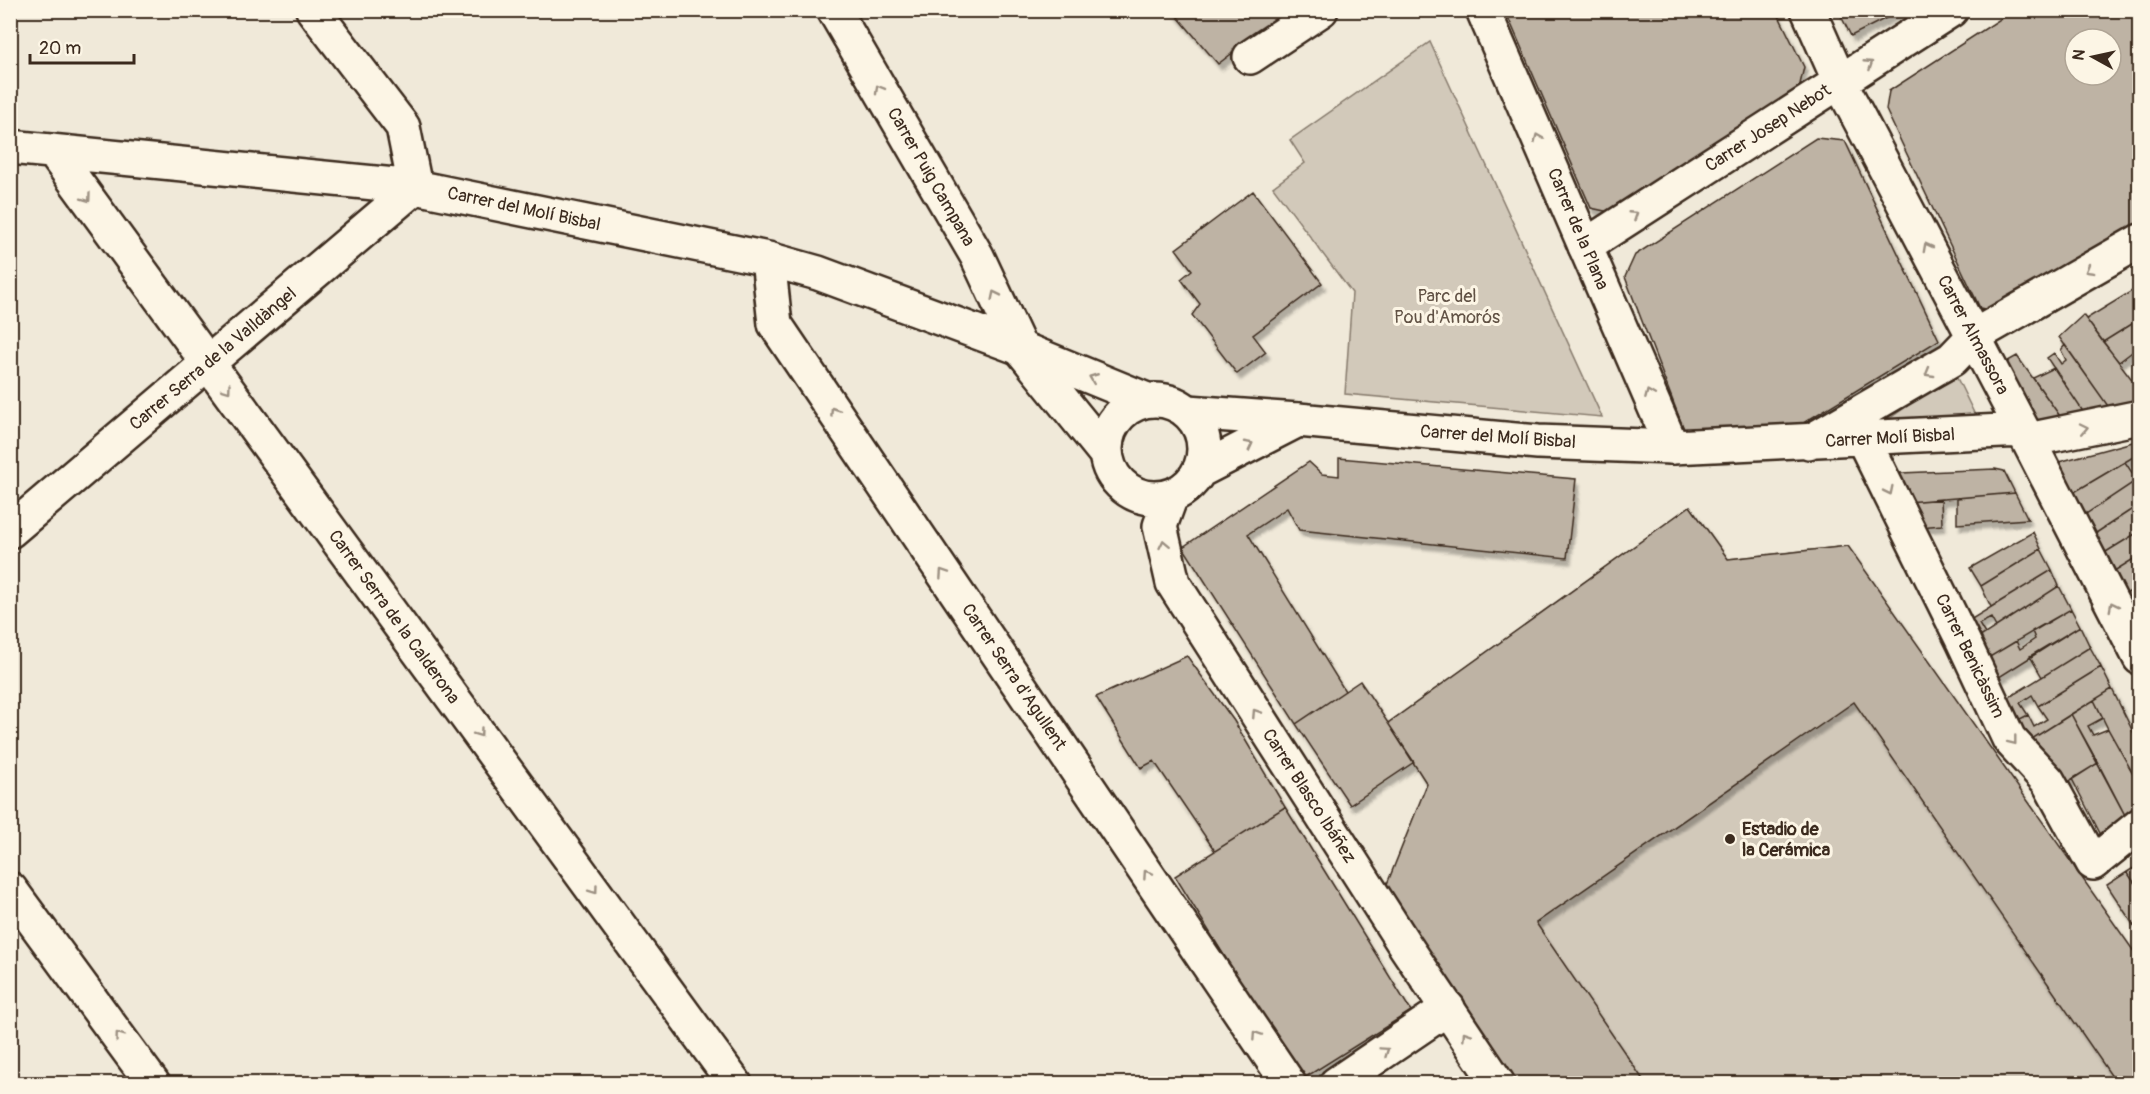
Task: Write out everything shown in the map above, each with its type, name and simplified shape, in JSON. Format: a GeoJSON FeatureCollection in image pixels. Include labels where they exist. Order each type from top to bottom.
{"type":"FeatureCollection","features":[{"type":"Feature","properties":{"kind":"street"},"geometry":{"type":"LineString","coordinates":[[313,10],[403,127],[415,187]]}},
{"type":"Feature","properties":{"kind":"street","name":"Carrer Puig Campana"},"geometry":{"type":"LineString","coordinates":[[834,10],[976,256],[1020,348]]}},
{"type":"Feature","properties":{"kind":"street"},"geometry":{"type":"LineString","coordinates":[[1250,57],[1321,10]]}},
{"type":"Feature","properties":{"kind":"street","name":"Carrer de la Plana"},"geometry":{"type":"LineString","coordinates":[[1484,10],[1672,447]]}},
{"type":"Feature","properties":{"kind":"street","name":"Carrer Almassora"},"geometry":{"type":"LineString","coordinates":[[1808,10],[1840,82],[2026,435],[2139,658]]}},
{"type":"Feature","properties":{"kind":"street","name":"Carrer Josep Nebot"},"geometry":{"type":"LineString","coordinates":[[1585,246],[1952,10]]}},
{"type":"Feature","properties":{"kind":"street","name":"Carrer del Molí Bisbal"},"geometry":{"type":"LineString","coordinates":[[10,147],[415,187],[768,259],[818,273],[1020,348],[1147,400]]}},
{"type":"Feature","properties":{"kind":"street","name":"Carrer Serra de la Calderona"},"geometry":{"type":"LineString","coordinates":[[53,151],[735,1083]]}},
{"type":"Feature","properties":{"kind":"street","name":"Carrer Serra de la Valldàngel"},"geometry":{"type":"LineString","coordinates":[[10,531],[415,187]]}},
{"type":"Feature","properties":{"kind":"street","name":"Carrer Molí Bisbal"},"geometry":{"type":"LineString","coordinates":[[1809,442],[1952,359],[1974,336],[2139,241]]}},
{"type":"Feature","properties":{"kind":"street","name":"Carrer Serra d'Agullent"},"geometry":{"type":"LineString","coordinates":[[768,259],[775,324],[1289,1083]]}},
{"type":"Feature","properties":{"kind":"street"},"geometry":{"type":"LineString","coordinates":[[1020,348],[1106,454]]}},
{"type":"Feature","properties":{"kind":"street"},"geometry":{"type":"LineString","coordinates":[[1162,399],[1188,412],[1198,424],[1204,439],[1204,455],[1199,471],[1192,482],[1171,496],[1149,497],[1128,490],[1118,481],[1110,468],[1106,454],[1107,439],[1112,425],[1121,413],[1133,404],[1162,399]]}},
{"type":"Feature","properties":{"kind":"street","name":"Carrer del Molí Bisbal"},"geometry":{"type":"LineString","coordinates":[[1188,412],[1538,442],[1672,447],[1809,442]]}},
{"type":"Feature","properties":{"kind":"street","name":"Carrer Molí Bisbal"},"geometry":{"type":"LineString","coordinates":[[1809,442],[2026,435],[2139,417]]}},
{"type":"Feature","properties":{"kind":"street"},"geometry":{"type":"LineString","coordinates":[[1199,471],[1298,420]]}},
{"type":"Feature","properties":{"kind":"street","name":"Carrer Benicàssim"},"geometry":{"type":"LineString","coordinates":[[1863,439],[2009,738],[2048,781],[2093,862],[2139,825]]}},
{"type":"Feature","properties":{"kind":"street","name":"Carrer Blasco Ibáñez"},"geometry":{"type":"LineString","coordinates":[[1171,496],[1160,526],[1173,583],[1406,947],[1498,1083]]}},
{"type":"Feature","properties":{"kind":"street"},"geometry":{"type":"LineString","coordinates":[[10,889],[153,1083]]}},
{"type":"Feature","properties":{"kind":"street"},"geometry":{"type":"LineString","coordinates":[[1336,1083],[1448,1008]]}},
{"type":"Feature","properties":{"kind":"green space","name":"Parc del Pou d'Amorós"},"geometry":{"type":"Polygon","coordinates":[[[1430,42],[1602,417],[1345,394],[1352,293],[1273,187],[1305,163],[1290,140],[1430,42]]]}},
{"type":"Feature","properties":{"kind":"green space"},"geometry":{"type":"Polygon","coordinates":[[[1957,378],[1975,415],[1886,421],[1920,397],[1957,378]]]}},
{"type":"Feature","properties":{"kind":"green space","name":"Estadio de la Cerámica"},"geometry":{"type":"Polygon","coordinates":[[[1690,506],[1728,559],[1848,546],[2139,1083],[1508,1083],[1427,784],[1388,723],[1690,506]]]}},
{"type":"Feature","properties":{"kind":"building"},"geometry":{"type":"Polygon","coordinates":[[[1172,10],[1289,10],[1218,64],[1172,10]]]}},
{"type":"Feature","properties":{"kind":"building"},"geometry":{"type":"Polygon","coordinates":[[[1505,10],[1776,10],[1804,67],[1798,93],[1614,213],[1591,208],[1505,10]]]}},
{"type":"Feature","properties":{"kind":"building"},"geometry":{"type":"Polygon","coordinates":[[[1838,10],[1902,10],[1851,36],[1838,10]]]}},
{"type":"Feature","properties":{"kind":"building"},"geometry":{"type":"Polygon","coordinates":[[[2014,10],[2140,10],[2140,226],[1994,311],[1980,308],[1886,110],[1889,91],[2014,10]]]}},
{"type":"Feature","properties":{"kind":"building"},"geometry":{"type":"Polygon","coordinates":[[[1816,138],[1845,141],[1939,340],[1782,436],[1686,435],[1625,277],[1635,255],[1816,138]]]}},
{"type":"Feature","properties":{"kind":"building"},"geometry":{"type":"Polygon","coordinates":[[[1253,191],[1322,283],[1253,335],[1266,352],[1237,374],[1192,315],[1200,304],[1181,279],[1192,270],[1176,249],[1253,191]]]}},
{"type":"Feature","properties":{"kind":"building"},"geometry":{"type":"Polygon","coordinates":[[[2140,286],[2140,319],[2103,342],[2086,319],[2140,286]]]}},
{"type":"Feature","properties":{"kind":"building"},"geometry":{"type":"Polygon","coordinates":[[[2083,315],[2140,390],[2140,409],[2115,416],[2059,337],[2083,315]]]}},
{"type":"Feature","properties":{"kind":"building"},"geometry":{"type":"Polygon","coordinates":[[[2140,319],[2140,346],[2119,362],[2103,342],[2140,319]]]}},
{"type":"Feature","properties":{"kind":"building"},"geometry":{"type":"Polygon","coordinates":[[[2065,345],[2115,416],[2090,422],[2047,358],[2054,353],[2061,364],[2066,360],[2061,350],[2065,345]]]}},
{"type":"Feature","properties":{"kind":"building"},"geometry":{"type":"Polygon","coordinates":[[[2017,356],[2067,426],[2033,429],[2006,369],[2008,361],[2017,356]]]}},
{"type":"Feature","properties":{"kind":"building"},"geometry":{"type":"Polygon","coordinates":[[[2054,368],[2090,422],[2067,426],[2033,378],[2054,368]]]}},
{"type":"Feature","properties":{"kind":"building"},"geometry":{"type":"Polygon","coordinates":[[[2140,440],[2140,453],[2071,494],[2055,463],[2140,440]]]}},
{"type":"Feature","properties":{"kind":"building"},"geometry":{"type":"Polygon","coordinates":[[[1339,458],[1576,479],[1567,558],[1299,530],[1287,508],[1248,534],[1345,691],[1296,724],[1183,547],[1309,462],[1322,474],[1339,476],[1339,458]]]}},
{"type":"Feature","properties":{"kind":"building"},"geometry":{"type":"Polygon","coordinates":[[[2125,462],[2137,480],[2083,516],[2071,494],[2125,462]]]}},
{"type":"Feature","properties":{"kind":"building"},"geometry":{"type":"Polygon","coordinates":[[[1995,469],[2004,471],[2015,493],[1908,502],[1896,484],[1901,473],[1995,469]]]}},
{"type":"Feature","properties":{"kind":"building"},"geometry":{"type":"Polygon","coordinates":[[[2140,478],[2140,504],[2093,535],[2083,516],[2140,478]]]}},
{"type":"Feature","properties":{"kind":"building"},"geometry":{"type":"Polygon","coordinates":[[[2015,493],[2028,519],[1957,524],[1957,498],[2015,493]]]}},
{"type":"Feature","properties":{"kind":"building"},"geometry":{"type":"Polygon","coordinates":[[[1941,499],[1942,525],[1919,527],[1908,502],[1941,499]]]}},
{"type":"Feature","properties":{"kind":"building"},"geometry":{"type":"Polygon","coordinates":[[[2140,504],[2140,531],[2101,555],[2093,535],[2140,504]]]}},
{"type":"Feature","properties":{"kind":"building"},"geometry":{"type":"Polygon","coordinates":[[[1690,506],[1728,559],[1848,546],[2140,960],[2140,1084],[2117,1084],[1854,702],[1536,923],[1646,1084],[1508,1084],[1383,894],[1427,784],[1388,723],[1690,506]]]}},
{"type":"Feature","properties":{"kind":"building"},"geometry":{"type":"Polygon","coordinates":[[[2140,531],[2140,555],[2111,573],[2101,555],[2140,531]]]}},
{"type":"Feature","properties":{"kind":"building"},"geometry":{"type":"Polygon","coordinates":[[[2033,532],[2041,549],[1981,586],[1970,568],[2033,532]]]}},
{"type":"Feature","properties":{"kind":"building"},"geometry":{"type":"Polygon","coordinates":[[[2041,549],[2052,570],[1991,607],[1981,586],[2041,549]]]}},
{"type":"Feature","properties":{"kind":"building"},"geometry":{"type":"Polygon","coordinates":[[[2140,555],[2140,585],[2123,596],[2111,573],[2140,555]]]}},
{"type":"Feature","properties":{"kind":"building"},"geometry":{"type":"Polygon","coordinates":[[[2052,570],[2059,586],[1996,627],[1991,618],[1979,624],[1985,634],[1974,641],[1965,623],[2052,570]]]}},
{"type":"Feature","properties":{"kind":"building"},"geometry":{"type":"Polygon","coordinates":[[[2140,585],[2140,612],[2133,616],[2123,596],[2140,585]]]}},
{"type":"Feature","properties":{"kind":"building"},"geometry":{"type":"Polygon","coordinates":[[[2059,586],[2071,609],[1983,661],[1974,641],[2059,586]]]}},
{"type":"Feature","properties":{"kind":"building"},"geometry":{"type":"Polygon","coordinates":[[[2071,609],[2080,626],[1993,681],[1983,661],[2016,641],[2020,649],[2035,639],[2032,631],[2071,609]]]}},
{"type":"Feature","properties":{"kind":"building"},"geometry":{"type":"Polygon","coordinates":[[[2080,626],[2090,647],[2042,677],[2030,656],[2080,626]]]}},
{"type":"Feature","properties":{"kind":"building"},"geometry":{"type":"Polygon","coordinates":[[[2090,647],[2101,667],[2038,706],[2032,695],[2020,703],[2028,715],[2014,722],[2003,701],[2090,647]]]}},
{"type":"Feature","properties":{"kind":"building"},"geometry":{"type":"Polygon","coordinates":[[[1187,656],[1234,721],[1285,807],[1215,851],[1154,761],[1141,768],[1096,697],[1187,656]]]}},
{"type":"Feature","properties":{"kind":"building"},"geometry":{"type":"Polygon","coordinates":[[[2101,667],[2112,689],[2024,744],[2014,722],[2028,715],[2034,727],[2047,719],[2038,706],[2101,667]]]}},
{"type":"Feature","properties":{"kind":"building"},"geometry":{"type":"Polygon","coordinates":[[[1360,681],[1414,762],[1350,805],[1296,724],[1360,681]]]}},
{"type":"Feature","properties":{"kind":"building"},"geometry":{"type":"Polygon","coordinates":[[[2112,689],[2140,746],[2140,786],[2094,700],[2112,689]]]}},
{"type":"Feature","properties":{"kind":"building"},"geometry":{"type":"Polygon","coordinates":[[[2094,700],[2103,718],[2088,726],[2093,735],[2108,729],[2140,786],[2140,810],[2127,819],[2071,714],[2094,700]]]}},
{"type":"Feature","properties":{"kind":"building"},"geometry":{"type":"Polygon","coordinates":[[[2071,714],[2098,763],[2062,786],[2024,744],[2071,714]]]}},
{"type":"Feature","properties":{"kind":"building"},"geometry":{"type":"Polygon","coordinates":[[[2098,763],[2127,819],[2102,837],[2072,779],[2098,763]]]}},
{"type":"Feature","properties":{"kind":"building"},"geometry":{"type":"Polygon","coordinates":[[[1285,807],[1411,1011],[1301,1080],[1175,876],[1285,807]]]}},
{"type":"Feature","properties":{"kind":"building"},"geometry":{"type":"Polygon","coordinates":[[[2140,864],[2140,891],[2127,872],[2140,864]]]}},
{"type":"Feature","properties":{"kind":"building"},"geometry":{"type":"Polygon","coordinates":[[[2127,872],[2140,891],[2140,935],[2107,885],[2127,872]]]}},
{"type":"Feature","properties":{"kind":"place","name":"Estadio de la Cerámica"},"geometry":{"type":"Point","coordinates":[1730,839]}}]}
